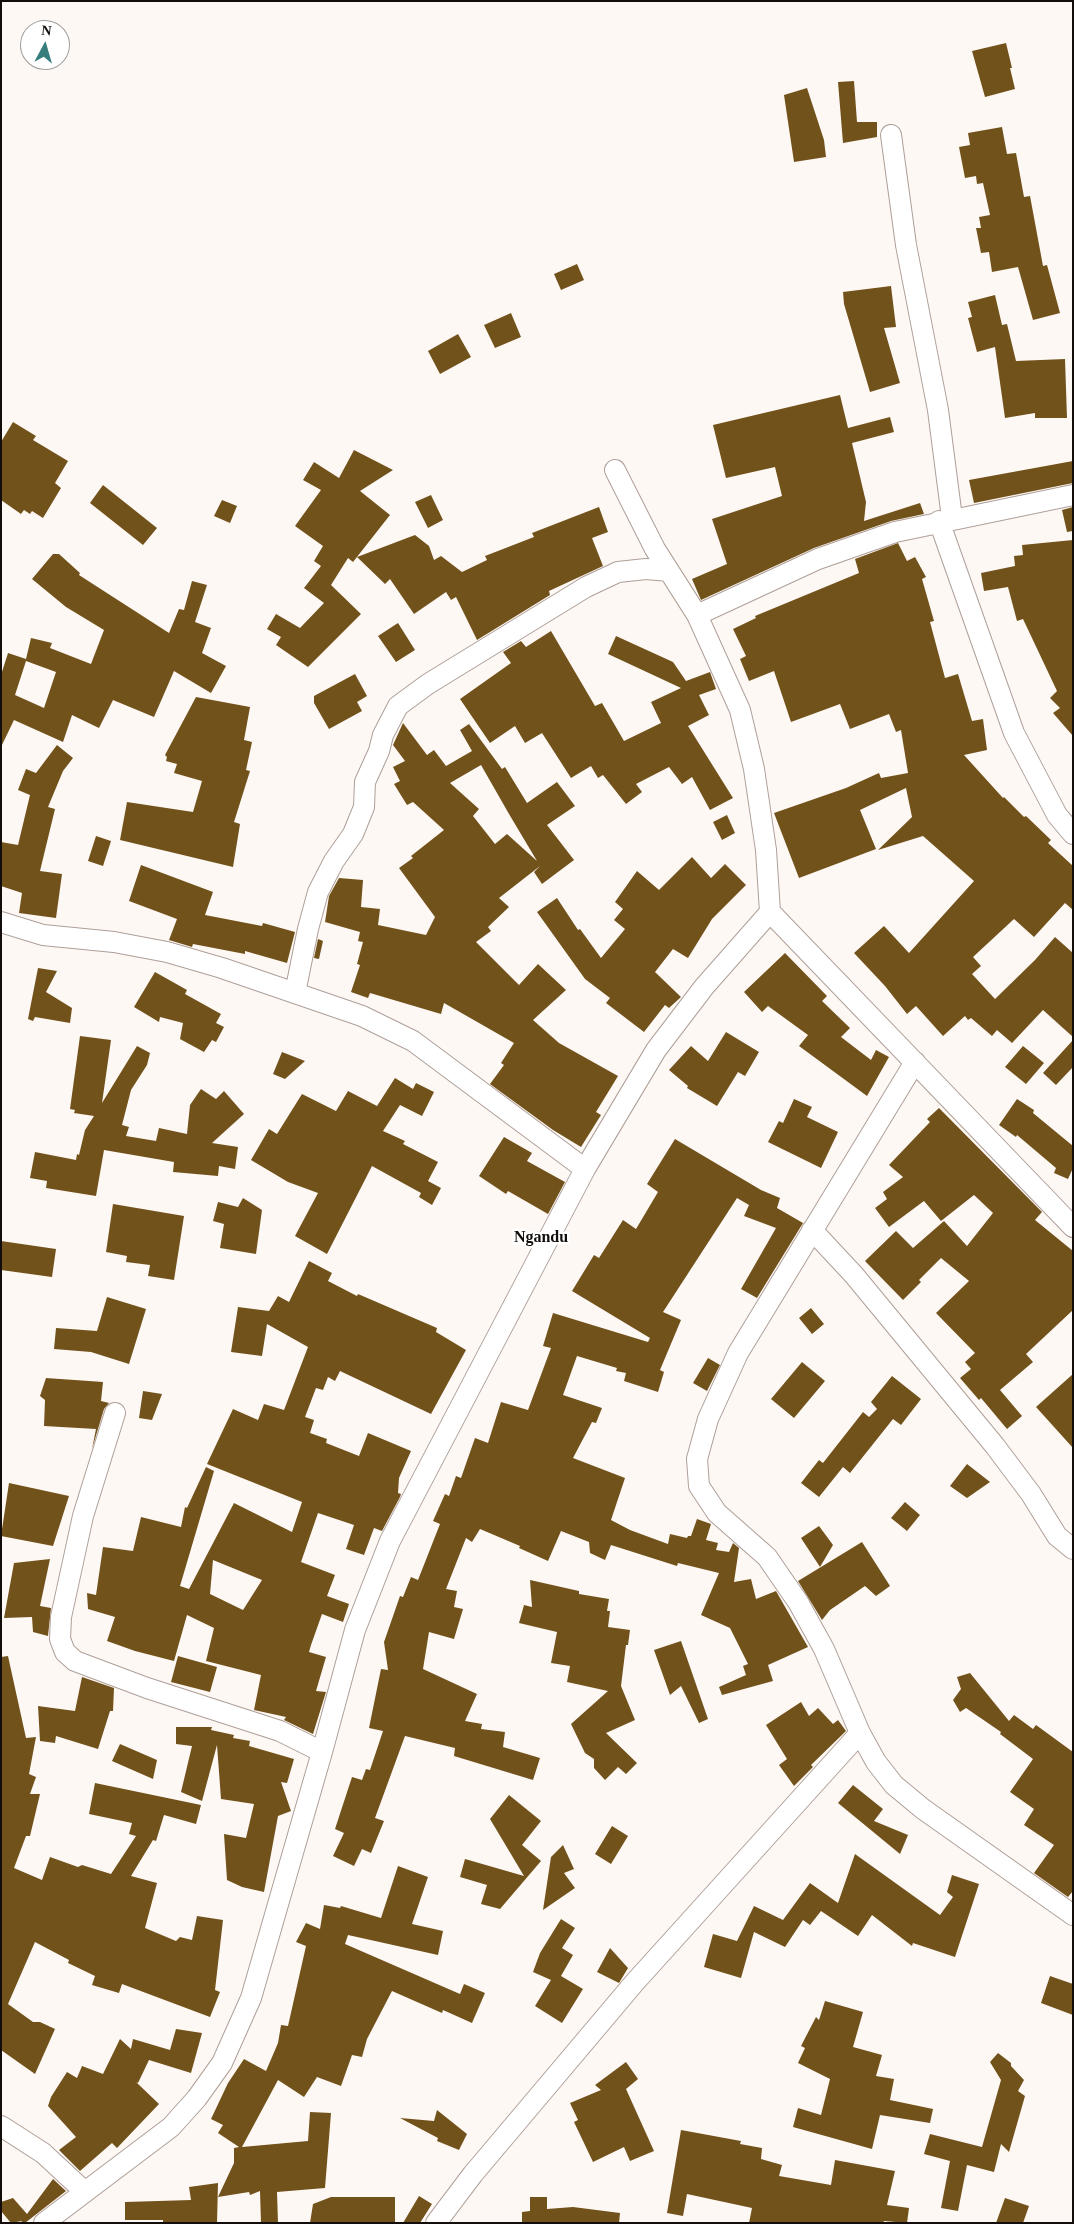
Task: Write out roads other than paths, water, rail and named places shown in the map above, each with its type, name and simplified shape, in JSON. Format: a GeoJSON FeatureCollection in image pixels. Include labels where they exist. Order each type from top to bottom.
{"type":"FeatureCollection","features":[{"type":"Feature","properties":{"kind":"street"},"geometry":{"type":"LineString","coordinates":[[891,135],[906,245],[938,410],[946,520],[1014,733],[1057,814],[1073,834]]}},
{"type":"Feature","properties":{"kind":"street"},"geometry":{"type":"LineString","coordinates":[[615,470],[655,549],[697,615],[740,710],[754,769],[766,850],[770,912],[1073,1227]]}},
{"type":"Feature","properties":{"kind":"street"},"geometry":{"type":"LineString","coordinates":[[697,615],[818,559],[895,532],[1073,495]]}},
{"type":"Feature","properties":{"kind":"street"},"geometry":{"type":"LineString","coordinates":[[295,993],[308,929],[318,892],[334,861],[353,834],[364,807],[365,782],[379,751],[382,735],[398,706],[428,684],[586,587],[618,572],[646,569],[669,571]]}},
{"type":"Feature","properties":{"kind":"street"},"geometry":{"type":"LineString","coordinates":[[44,2223],[171,2127],[197,2098],[222,2063],[251,1998],[355,1630],[390,1541],[585,1169],[656,1050],[704,987],[770,912]]}},
{"type":"Feature","properties":{"kind":"street"},"geometry":{"type":"LineString","coordinates":[[1,922],[43,935],[114,942],[167,952],[222,968],[362,1016],[413,1041],[585,1169]]}},
{"type":"Feature","properties":{"kind":"street"},"geometry":{"type":"LineString","coordinates":[[915,1062],[738,1353],[708,1419],[697,1459],[699,1486],[717,1513],[767,1557],[798,1602],[824,1649],[860,1733],[876,1762],[894,1785],[923,1809],[1073,1915]]}},
{"type":"Feature","properties":{"kind":"street"},"geometry":{"type":"LineString","coordinates":[[812,1230],[854,1275],[995,1446],[1031,1494],[1057,1536],[1073,1549]]}},
{"type":"Feature","properties":{"kind":"street"},"geometry":{"type":"LineString","coordinates":[[115,1412],[84,1516],[61,1617],[60,1639],[64,1652],[75,1661],[178,1699],[280,1731],[322,1752]]}},
{"type":"Feature","properties":{"kind":"street"},"geometry":{"type":"LineString","coordinates":[[436,2223],[479,2167],[635,1982],[860,1733]]}},
{"type":"Feature","properties":{"kind":"street"},"geometry":{"type":"LineString","coordinates":[[1,2126],[43,2153],[85,2192]]}},
{"type":"Feature","properties":{"kind":"district","name":"Ngandu"},"geometry":{"type":"Point","coordinates":[541,1238]}}]}
